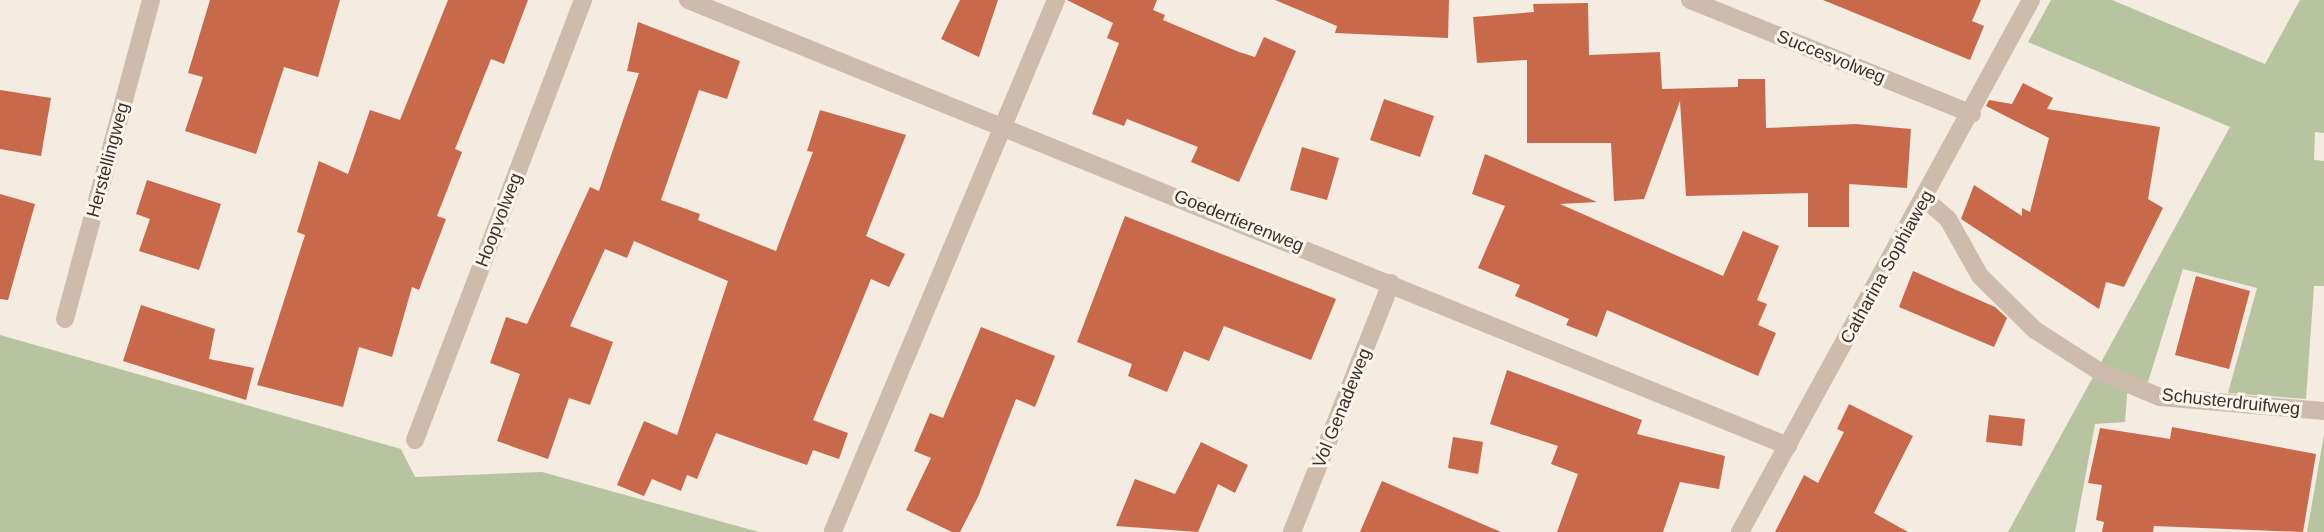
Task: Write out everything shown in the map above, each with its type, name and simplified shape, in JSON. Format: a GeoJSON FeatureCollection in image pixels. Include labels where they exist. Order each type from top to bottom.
{"type":"FeatureCollection","features":[{"type":"Feature","properties":{"kind":"street","name":"Herstellingweg"},"geometry":{"type":"LineString","coordinates":[[65,319],[152,0]]}},
{"type":"Feature","properties":{"kind":"street","name":"Hoopvolweg"},"geometry":{"type":"LineString","coordinates":[[415,440],[583,0]]}},
{"type":"Feature","properties":{"kind":"street","name":"Goedertierenweg"},"geometry":{"type":"LineString","coordinates":[[688,0],[1788,446]]}},
{"type":"Feature","properties":{"kind":"street"},"geometry":{"type":"LineString","coordinates":[[833,531],[1056,0]]}},
{"type":"Feature","properties":{"kind":"street","name":"Succesvolweg"},"geometry":{"type":"LineString","coordinates":[[1690,0],[1972,114]]}},
{"type":"Feature","properties":{"kind":"street","name":"Catharina Sophiaweg"},"geometry":{"type":"LineString","coordinates":[[1740,532],[1972,114],[2031,0]]}},
{"type":"Feature","properties":{"kind":"street","name":"Schusterdruifweg"},"geometry":{"type":"LineString","coordinates":[[1925,199],[1948,219],[1980,276],[1998,294],[2035,330],[2102,373],[2160,397],[2324,411]]}},
{"type":"Feature","properties":{"kind":"street","name":"Vol Genadeweg"},"geometry":{"type":"LineString","coordinates":[[1292,532],[1391,283]]}},
{"type":"Feature","properties":{"kind":"green space"},"geometry":{"type":"Polygon","coordinates":[[[2051,0],[2112,0],[2265,64],[2300,0],[2324,0],[2324,133],[2315,132],[2314,160],[2324,161],[2324,286],[2314,286],[2306,399],[2228,393],[2257,288],[2183,269],[2148,382],[2128,381],[2125,422],[2095,424],[2075,532],[2008,532],[2230,127],[2028,42],[2051,0]]]}},
{"type":"Feature","properties":{"kind":"green space"},"geometry":{"type":"Polygon","coordinates":[[[0,335],[401,449],[415,477],[542,472],[759,532],[0,532],[0,335]]]}},
{"type":"Feature","properties":{"kind":"green space"},"geometry":{"type":"Polygon","coordinates":[[[2324,435],[2324,532],[2307,532],[2324,435]]]}},
{"type":"Feature","properties":{"kind":"building"},"geometry":{"type":"Polygon","coordinates":[[[210,0],[340,0],[318,77],[284,67],[256,154],[185,131],[203,77],[188,73],[210,0]]]}},
{"type":"Feature","properties":{"kind":"building"},"geometry":{"type":"Polygon","coordinates":[[[448,0],[528,0],[504,64],[491,59],[455,149],[462,152],[437,216],[446,219],[419,290],[412,287],[392,357],[359,347],[343,407],[257,385],[305,235],[297,232],[319,161],[348,174],[370,110],[400,120],[448,0]]]}},
{"type":"Feature","properties":{"kind":"building"},"geometry":{"type":"Polygon","coordinates":[[[960,0],[998,0],[979,57],[941,39],[960,0]]]}},
{"type":"Feature","properties":{"kind":"building"},"geometry":{"type":"Polygon","coordinates":[[[1067,0],[1157,0],[1153,10],[1165,15],[1163,20],[1239,52],[1255,57],[1264,37],[1296,51],[1239,182],[1191,162],[1198,147],[1127,119],[1124,126],[1092,114],[1119,43],[1107,38],[1113,23],[1067,0]]]}},
{"type":"Feature","properties":{"kind":"building"},"geometry":{"type":"Polygon","coordinates":[[[1275,0],[1449,0],[1448,38],[1335,33],[1337,26],[1275,0]]]}},
{"type":"Feature","properties":{"kind":"building"},"geometry":{"type":"Polygon","coordinates":[[[1823,0],[1981,0],[1972,21],[1984,26],[1970,60],[1823,0]]]}},
{"type":"Feature","properties":{"kind":"building"},"geometry":{"type":"Polygon","coordinates":[[[1588,3],[1589,55],[1660,52],[1662,89],[1738,87],[1738,79],[1765,79],[1766,128],[1856,124],[1911,129],[1907,188],[1849,184],[1849,227],[1808,227],[1808,193],[1686,196],[1680,101],[1644,199],[1614,201],[1611,143],[1527,143],[1527,60],[1477,63],[1473,17],[1534,12],[1533,4],[1588,3]]]}},
{"type":"Feature","properties":{"kind":"building"},"geometry":{"type":"Polygon","coordinates":[[[638,22],[740,61],[727,99],[699,90],[661,200],[700,214],[698,220],[776,251],[813,152],[807,151],[820,110],[906,135],[866,236],[905,254],[889,287],[871,279],[813,420],[848,433],[839,459],[813,450],[807,465],[716,433],[697,479],[687,475],[681,491],[652,479],[644,496],[617,485],[644,421],[677,435],[728,281],[634,241],[627,258],[605,249],[570,326],[613,342],[590,405],[569,398],[548,459],[497,441],[520,374],[490,363],[506,317],[527,324],[590,187],[599,191],[639,73],[627,71],[638,22]]]}},
{"type":"Feature","properties":{"kind":"building"},"geometry":{"type":"Polygon","coordinates":[[[2023,83],[2053,98],[2047,109],[2160,127],[2148,199],[2163,208],[2124,287],[2106,282],[2099,309],[1961,219],[1974,185],[2022,216],[2022,208],[2030,212],[2049,138],[1986,106],[1989,100],[2012,104],[2023,83]]]}},
{"type":"Feature","properties":{"kind":"building"},"geometry":{"type":"Polygon","coordinates":[[[0,90],[51,98],[41,156],[0,149],[0,90]]]}},
{"type":"Feature","properties":{"kind":"building"},"geometry":{"type":"Polygon","coordinates":[[[1384,99],[1434,116],[1420,157],[1370,140],[1384,99]]]}},
{"type":"Feature","properties":{"kind":"building"},"geometry":{"type":"Polygon","coordinates":[[[1302,147],[1339,158],[1327,200],[1290,190],[1302,147]]]}},
{"type":"Feature","properties":{"kind":"building"},"geometry":{"type":"Polygon","coordinates":[[[1485,154],[1597,202],[1560,204],[1723,276],[1743,231],[1779,246],[1757,300],[1767,304],[1758,325],[1776,333],[1758,376],[1607,310],[1597,337],[1566,325],[1569,319],[1515,296],[1520,285],[1478,268],[1505,206],[1472,194],[1485,154]]]}},
{"type":"Feature","properties":{"kind":"building"},"geometry":{"type":"Polygon","coordinates":[[[147,180],[221,204],[199,270],[139,251],[150,219],[136,214],[147,180]]]}},
{"type":"Feature","properties":{"kind":"building"},"geometry":{"type":"Polygon","coordinates":[[[0,194],[35,204],[8,300],[0,299],[0,194]]]}},
{"type":"Feature","properties":{"kind":"building"},"geometry":{"type":"Polygon","coordinates":[[[1125,216],[1336,299],[1311,360],[1224,326],[1209,361],[1184,351],[1167,392],[1128,376],[1132,364],[1077,342],[1125,216]]]}},
{"type":"Feature","properties":{"kind":"building"},"geometry":{"type":"Polygon","coordinates":[[[1913,271],[1995,307],[2007,318],[1994,347],[1899,307],[1913,271]]]}},
{"type":"Feature","properties":{"kind":"building"},"geometry":{"type":"Polygon","coordinates":[[[2196,276],[2250,291],[2229,369],[2175,355],[2196,276]]]}},
{"type":"Feature","properties":{"kind":"building"},"geometry":{"type":"Polygon","coordinates":[[[141,305],[215,329],[209,359],[254,368],[246,400],[123,361],[141,305]]]}},
{"type":"Feature","properties":{"kind":"building"},"geometry":{"type":"Polygon","coordinates":[[[981,327],[1055,356],[1035,407],[1016,399],[978,497],[960,532],[952,532],[906,510],[931,458],[914,451],[930,413],[943,418],[981,327]]]}},
{"type":"Feature","properties":{"kind":"building"},"geometry":{"type":"Polygon","coordinates":[[[1507,370],[1642,420],[1637,434],[1725,456],[1719,489],[1680,482],[1663,532],[1557,532],[1578,474],[1551,464],[1558,446],[1490,424],[1507,370]]]}},
{"type":"Feature","properties":{"kind":"building"},"geometry":{"type":"Polygon","coordinates":[[[1849,404],[1913,436],[1874,513],[1908,532],[1775,532],[1804,475],[1818,483],[1844,432],[1837,429],[1849,404]]]}},
{"type":"Feature","properties":{"kind":"building"},"geometry":{"type":"Polygon","coordinates":[[[1989,415],[2025,419],[2022,446],[1986,442],[1989,415]]]}},
{"type":"Feature","properties":{"kind":"building"},"geometry":{"type":"Polygon","coordinates":[[[2172,427],[2316,454],[2303,532],[2154,526],[2153,532],[2102,532],[2104,522],[2096,520],[2102,485],[2088,483],[2100,428],[2170,439],[2172,427]]]}},
{"type":"Feature","properties":{"kind":"building"},"geometry":{"type":"Polygon","coordinates":[[[1453,437],[1483,442],[1478,474],[1448,468],[1453,437]]]}},
{"type":"Feature","properties":{"kind":"building"},"geometry":{"type":"Polygon","coordinates":[[[1201,442],[1248,465],[1235,493],[1218,484],[1198,532],[1116,526],[1135,479],[1175,494],[1201,442]]]}},
{"type":"Feature","properties":{"kind":"building"},"geometry":{"type":"Polygon","coordinates":[[[1382,481],[1501,532],[1360,532],[1382,481]]]}}]}
